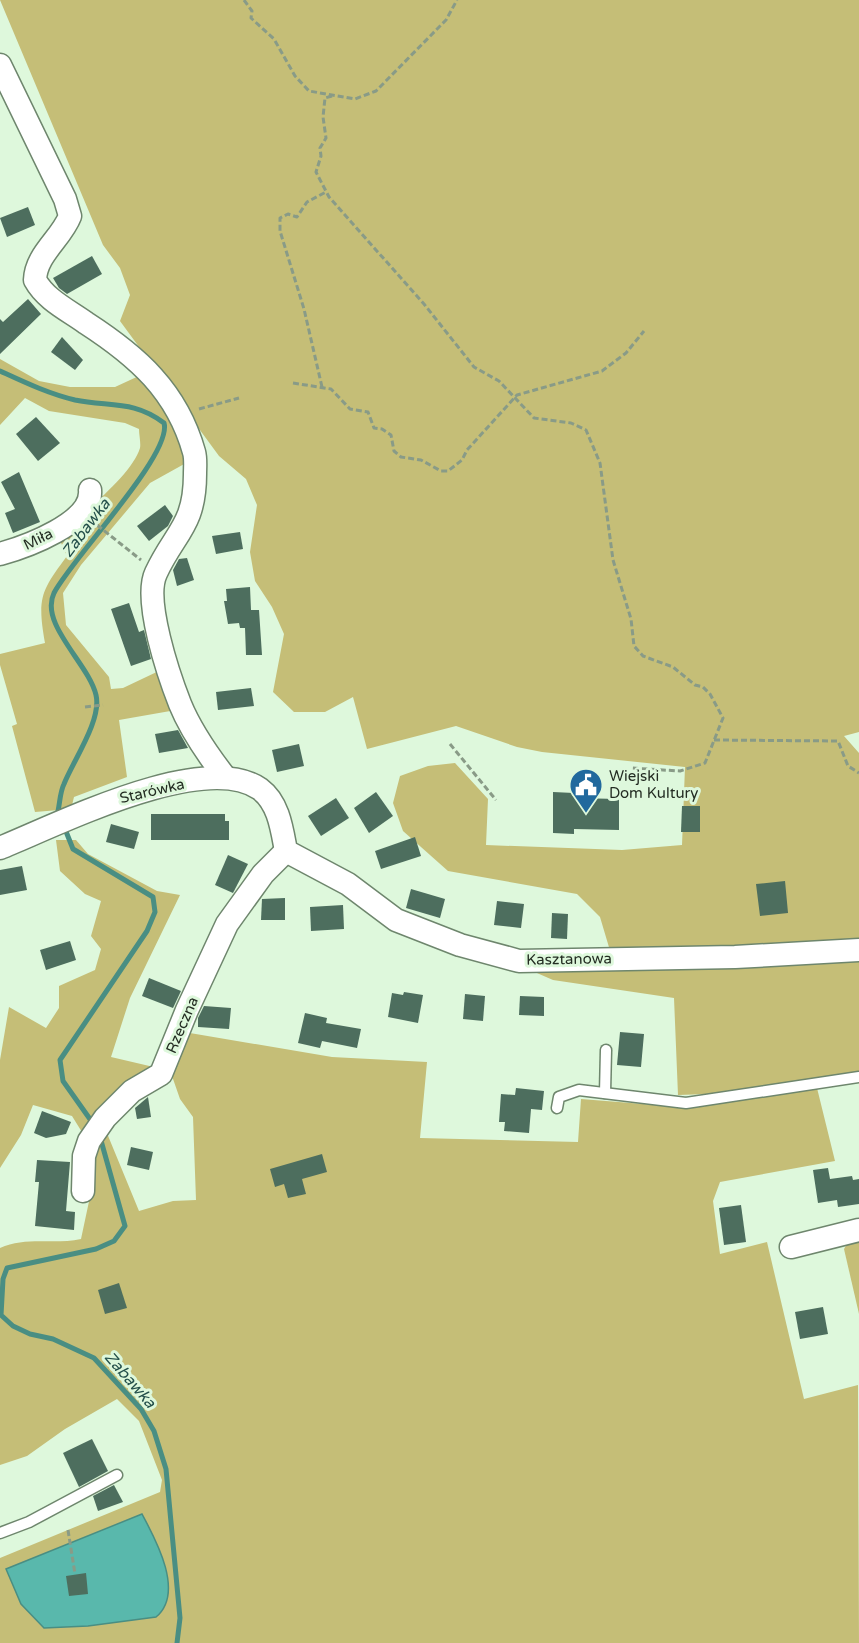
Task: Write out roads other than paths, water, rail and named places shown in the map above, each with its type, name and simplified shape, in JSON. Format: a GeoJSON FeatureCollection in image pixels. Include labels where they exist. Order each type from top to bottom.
{"type":"FeatureCollection","features":[{"type":"Feature","properties":{"kind":"street"},"geometry":{"type":"LineString","coordinates":[[0,65],[65,200],[70,216],[65,230],[35,269],[35,280],[50,299],[89,325],[152,373],[180,415],[195,454],[195,500],[183,530],[155,574],[151,601],[181,705],[205,751],[225,777]]}},
{"type":"Feature","properties":{"kind":"street","name":"Miła"},"geometry":{"type":"LineString","coordinates":[[0,554],[30,545],[63,526],[82,512],[91,495],[90,490]]}},
{"type":"Feature","properties":{"kind":"street","name":"Starówka"},"geometry":{"type":"LineString","coordinates":[[0,848],[126,794],[225,777],[259,789],[271,801],[281,823],[286,851]]}},
{"type":"Feature","properties":{"kind":"street","name":"Kasztanowa"},"geometry":{"type":"LineString","coordinates":[[286,851],[348,884],[396,920],[460,945],[519,961],[735,957],[859,950]]}},
{"type":"Feature","properties":{"kind":"street","name":"Rzeczna"},"geometry":{"type":"LineString","coordinates":[[83,1191],[84,1156],[89,1141],[105,1118],[132,1091],[161,1074],[187,1010],[228,924],[263,874],[286,851]]}},
{"type":"Feature","properties":{"kind":"street"},"geometry":{"type":"LineString","coordinates":[[791,1247],[859,1230]]}},
{"type":"Feature","properties":{"kind":"lane"},"geometry":{"type":"LineString","coordinates":[[605,1093],[606,1050]]}},
{"type":"Feature","properties":{"kind":"lane"},"geometry":{"type":"LineString","coordinates":[[557,1108],[559,1097],[579,1090],[686,1103],[859,1077]]}},
{"type":"Feature","properties":{"kind":"lane"},"geometry":{"type":"LineString","coordinates":[[0,1533],[29,1522],[117,1475]]}},
{"type":"Feature","properties":{"kind":"water"},"geometry":{"type":"Polygon","coordinates":[[[142,1514],[160,1552],[168,1581],[168,1594],[164,1607],[156,1617],[88,1626],[44,1628],[21,1604],[6,1569],[142,1514]]]}},
{"type":"Feature","properties":{"kind":"waterway","name":"Zabawka"},"geometry":{"type":"LineString","coordinates":[[0,371],[75,400],[132,407],[164,423],[163,438],[153,458],[54,593],[51,605],[53,618],[92,683],[97,705],[91,728],[63,787],[58,811]]}},
{"type":"Feature","properties":{"kind":"waterway","name":"Zabawka"},"geometry":{"type":"LineString","coordinates":[[65,829],[73,849],[153,897],[155,912],[147,931],[60,1060],[63,1081],[92,1122]]}},
{"type":"Feature","properties":{"kind":"waterway","name":"Zabawka"},"geometry":{"type":"LineString","coordinates":[[100,1137],[125,1226],[114,1241],[96,1249],[7,1268],[3,1279],[1,1315],[13,1326],[30,1334],[53,1339],[94,1358],[141,1409],[154,1431],[166,1469],[180,1618],[177,1643]]}},
{"type":"Feature","properties":{"kind":"place","name":"Wiejski Dom Kultury"},"geometry":{"type":"Point","coordinates":[586,814]}}]}
